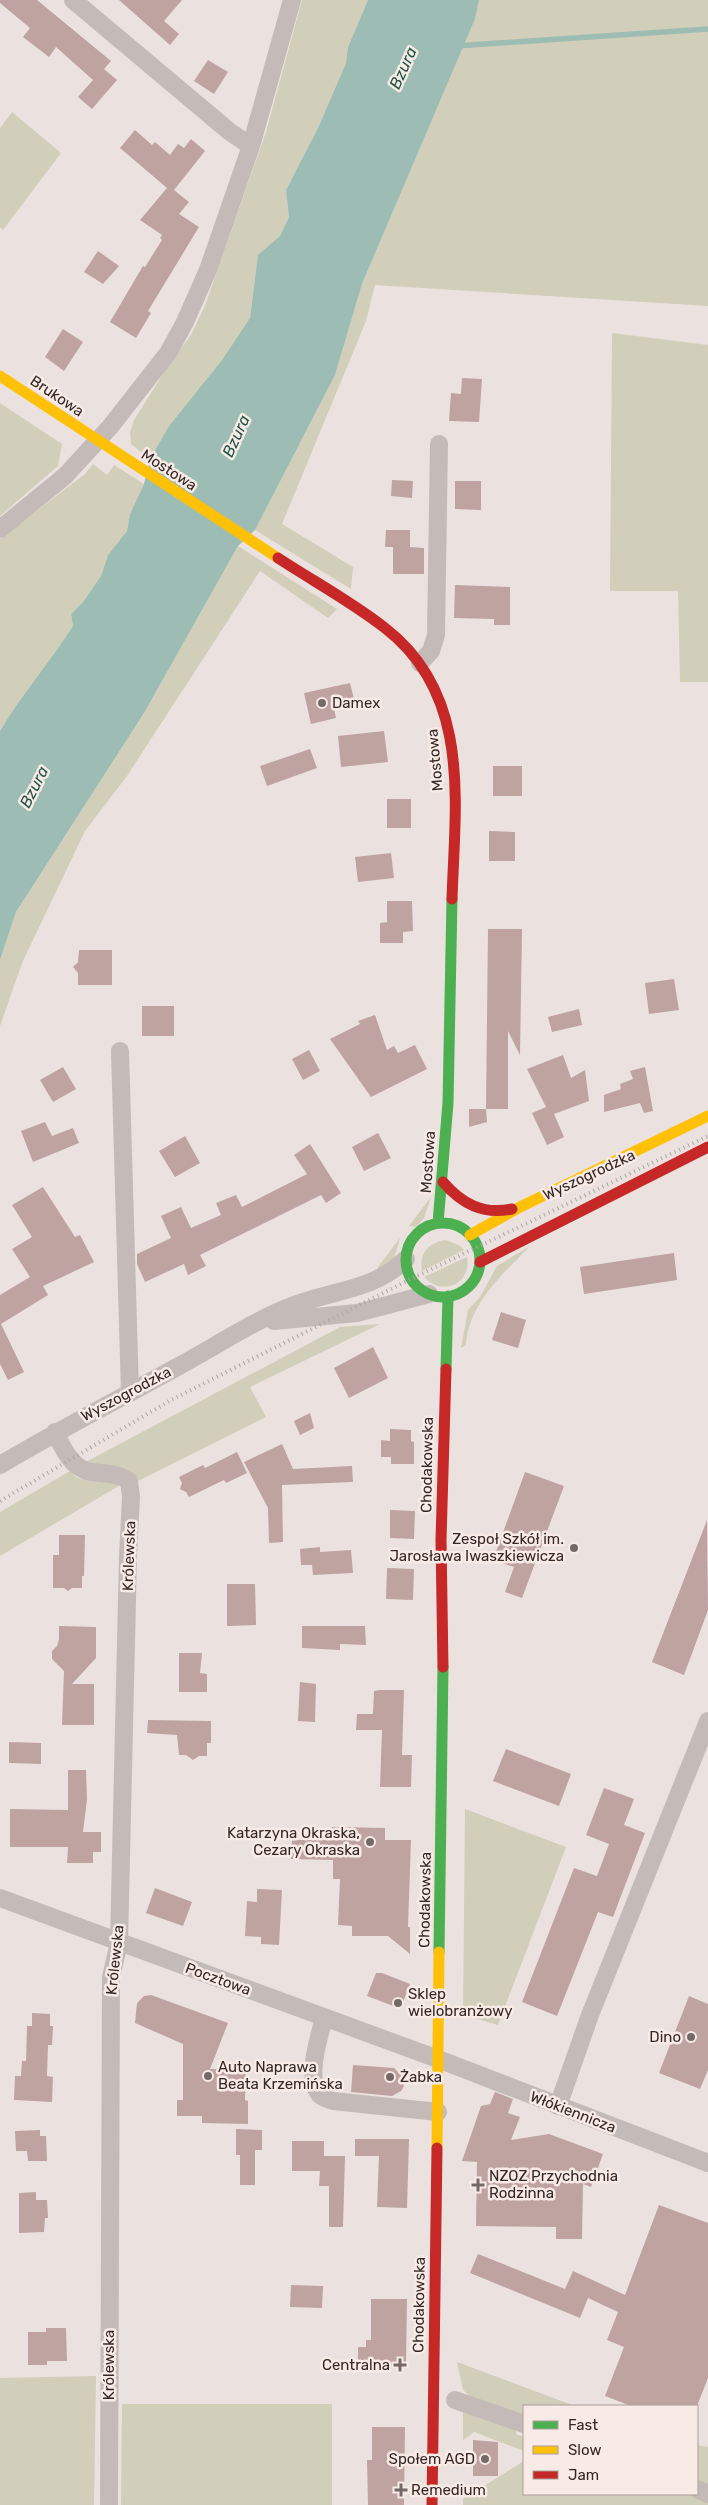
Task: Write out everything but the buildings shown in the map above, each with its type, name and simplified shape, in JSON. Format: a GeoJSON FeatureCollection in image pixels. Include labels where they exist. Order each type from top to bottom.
{"type":"FeatureCollection","features":[{"type":"Feature","properties":{"kind":"main road","name":"Brukowa"},"geometry":{"type":"LineString","coordinates":[[0,376],[98,441]]}},
{"type":"Feature","properties":{"kind":"main road","name":"Mostowa"},"geometry":{"type":"LineString","coordinates":[[98,441],[385,628],[401,641],[420,663],[440,698],[447,720],[453,770],[450,1055],[443,1182],[438,1223]]}},
{"type":"Feature","properties":{"kind":"main road","name":"Wyszogrodzka"},"geometry":{"type":"LineString","coordinates":[[470,1235],[520,1207],[708,1116]]}},
{"type":"Feature","properties":{"kind":"main road","name":"Wyszogrodzka"},"geometry":{"type":"LineString","coordinates":[[480,1262],[533,1237],[708,1147]]}},
{"type":"Feature","properties":{"kind":"main road"},"geometry":{"type":"LineString","coordinates":[[443,1182],[452,1194],[477,1209],[491,1212],[520,1207]]}},
{"type":"Feature","properties":{"kind":"main road"},"geometry":{"type":"LineString","coordinates":[[438,1223],[452,1224],[470,1235],[478,1247],[480,1262],[478,1272],[470,1285],[457,1294],[448,1296],[429,1294],[419,1287],[411,1278],[406,1259],[412,1240],[419,1232],[438,1223]]}},
{"type":"Feature","properties":{"kind":"main road","name":"Chodakowska"},"geometry":{"type":"LineString","coordinates":[[432,2505],[443,1635],[441,1540],[448,1296]]}},
{"type":"Feature","properties":{"kind":"street"},"geometry":{"type":"LineString","coordinates":[[73,0],[230,132],[251,146]]}},
{"type":"Feature","properties":{"kind":"street"},"geometry":{"type":"LineString","coordinates":[[0,529],[65,476],[98,441],[168,353],[184,324],[208,270],[251,146],[292,0]]}},
{"type":"Feature","properties":{"kind":"street"},"geometry":{"type":"LineString","coordinates":[[420,663],[432,651],[436,636],[439,444]]}},
{"type":"Feature","properties":{"kind":"street"},"geometry":{"type":"LineString","coordinates":[[120,1051],[130,1393]]}},
{"type":"Feature","properties":{"kind":"street","name":"Wyszogrodzka"},"geometry":{"type":"LineString","coordinates":[[0,1465],[55,1432],[253,1325],[293,1306],[377,1280],[392,1273],[406,1259]]}},
{"type":"Feature","properties":{"kind":"street","name":"Wyszogrodzka"},"geometry":{"type":"LineString","coordinates":[[253,1325],[290,1318],[357,1313],[429,1294]]}},
{"type":"Feature","properties":{"kind":"street","name":"Królewska"},"geometry":{"type":"LineString","coordinates":[[55,1432],[65,1452],[77,1465],[87,1470],[116,1474],[129,1481],[131,1487],[119,1943],[111,1977],[109,2505]]}},
{"type":"Feature","properties":{"kind":"street"},"geometry":{"type":"LineString","coordinates":[[558,2106],[590,2015],[708,1721]]}},
{"type":"Feature","properties":{"kind":"street","name":"Pocztowa"},"geometry":{"type":"LineString","coordinates":[[0,1898],[438,2059]]}},
{"type":"Feature","properties":{"kind":"street"},"geometry":{"type":"LineString","coordinates":[[324,2018],[316,2048],[314,2072],[315,2086],[320,2096],[333,2101],[438,2112]]}},
{"type":"Feature","properties":{"kind":"street","name":"Włókiennicza"},"geometry":{"type":"LineString","coordinates":[[438,2059],[708,2163]]}},
{"type":"Feature","properties":{"kind":"street"},"geometry":{"type":"LineString","coordinates":[[455,2400],[523,2424]]}},
{"type":"Feature","properties":{"kind":"shaded area"},"geometry":{"type":"Polygon","coordinates":[[[302,0],[368,0],[348,47],[346,63],[318,128],[286,190],[289,217],[280,236],[258,255],[250,318],[222,360],[169,426],[150,459],[131,444],[130,432],[134,420],[170,363],[191,335],[206,303],[266,132],[302,0]]]}},
{"type":"Feature","properties":{"kind":"shaded area"},"geometry":{"type":"Polygon","coordinates":[[[479,0],[708,0],[708,306],[375,285],[366,321],[282,524],[353,567],[351,589],[255,530],[335,375],[362,284],[475,19],[479,0]]]}},
{"type":"Feature","properties":{"kind":"shaded area"},"geometry":{"type":"Polygon","coordinates":[[[12,112],[61,153],[3,230],[0,227],[0,128],[12,112]]]}},
{"type":"Feature","properties":{"kind":"shaded area"},"geometry":{"type":"Polygon","coordinates":[[[612,333],[708,345],[708,682],[680,682],[678,591],[610,591],[612,333]]]}},
{"type":"Feature","properties":{"kind":"shaded area"},"geometry":{"type":"Polygon","coordinates":[[[0,403],[62,444],[58,466],[0,516],[0,403]]]}},
{"type":"Feature","properties":{"kind":"shaded area"},"geometry":{"type":"Polygon","coordinates":[[[93,464],[107,475],[114,465],[144,484],[130,514],[127,531],[108,555],[101,576],[83,602],[71,614],[73,626],[0,731],[0,539],[85,474],[93,464]]]}},
{"type":"Feature","properties":{"kind":"shaded area"},"geometry":{"type":"Polygon","coordinates":[[[238,546],[337,609],[328,618],[260,571],[127,776],[85,831],[22,963],[0,1026],[0,960],[16,912],[144,713],[238,546]]]}},
{"type":"Feature","properties":{"kind":"shaded area"},"geometry":{"type":"Polygon","coordinates":[[[431,1197],[424,1218],[416,1227],[409,1226],[431,1197]]]}},
{"type":"Feature","properties":{"kind":"shaded area"},"geometry":{"type":"Polygon","coordinates":[[[400,1238],[394,1259],[379,1273],[378,1267],[400,1238]]]}},
{"type":"Feature","properties":{"kind":"shaded area"},"geometry":{"type":"Polygon","coordinates":[[[445,1240],[459,1245],[464,1250],[422,1271],[423,1254],[429,1246],[445,1240]]]}},
{"type":"Feature","properties":{"kind":"shaded area"},"geometry":{"type":"Polygon","coordinates":[[[530,1246],[498,1279],[480,1303],[468,1330],[466,1345],[461,1348],[468,1310],[480,1297],[497,1266],[530,1246]]]}},
{"type":"Feature","properties":{"kind":"shaded area"},"geometry":{"type":"Polygon","coordinates":[[[467,1257],[465,1274],[454,1285],[447,1287],[439,1286],[431,1283],[424,1277],[467,1257]]]}},
{"type":"Feature","properties":{"kind":"shaded area"},"geometry":{"type":"Polygon","coordinates":[[[380,1324],[250,1387],[266,1417],[134,1483],[134,1474],[121,1467],[82,1464],[340,1327],[380,1324]]]}},
{"type":"Feature","properties":{"kind":"shaded area"},"geometry":{"type":"Polygon","coordinates":[[[70,1471],[80,1479],[104,1479],[122,1484],[0,1556],[0,1512],[70,1471]]]}},
{"type":"Feature","properties":{"kind":"shaded area"},"geometry":{"type":"Polygon","coordinates":[[[465,1809],[566,1847],[498,2025],[463,2015],[465,1809]]]}},
{"type":"Feature","properties":{"kind":"shaded area"},"geometry":{"type":"Polygon","coordinates":[[[457,2362],[572,2405],[523,2405],[523,2416],[470,2396],[463,2390],[457,2362]]]}},
{"type":"Feature","properties":{"kind":"shaded area"},"geometry":{"type":"Polygon","coordinates":[[[96,2376],[94,2505],[0,2505],[0,2378],[96,2376]]]}},
{"type":"Feature","properties":{"kind":"shaded area"},"geometry":{"type":"Polygon","coordinates":[[[122,2404],[332,2404],[332,2505],[121,2505],[122,2404]]]}},
{"type":"Feature","properties":{"kind":"shaded area"},"geometry":{"type":"Polygon","coordinates":[[[463,2411],[517,2428],[516,2434],[523,2437],[523,2451],[474,2432],[463,2440],[463,2411]]]}},
{"type":"Feature","properties":{"kind":"shaded area"},"geometry":{"type":"Polygon","coordinates":[[[698,2445],[708,2447],[708,2485],[698,2480],[698,2445]]]}},
{"type":"Feature","properties":{"kind":"shaded area"},"geometry":{"type":"Polygon","coordinates":[[[523,2462],[523,2495],[696,2495],[708,2499],[708,2505],[463,2505],[463,2499],[523,2462]]]}},
{"type":"Feature","properties":{"kind":"water","name":"Bzura"},"geometry":{"type":"Polygon","coordinates":[[[368,0],[479,0],[475,19],[362,284],[335,375],[255,530],[238,546],[144,713],[16,912],[0,960],[0,731],[73,626],[71,614],[83,602],[101,576],[108,555],[127,531],[130,514],[144,484],[150,459],[169,426],[222,360],[250,318],[258,255],[280,236],[289,217],[286,190],[318,128],[346,63],[348,47],[368,0]]]}},
{"type":"Feature","properties":{"kind":"waterway"},"geometry":{"type":"LineString","coordinates":[[456,46],[708,29]]}},
{"type":"Feature","properties":{"kind":"railway"},"geometry":{"type":"LineString","coordinates":[[0,1501],[171,1400],[411,1279],[708,1136]]}},
{"type":"Feature","properties":{"kind":"traffic: fast"},"geometry":{"type":"LineString","coordinates":[[438,1223],[448,1103],[452,899]]}},
{"type":"Feature","properties":{"kind":"traffic: fast"},"geometry":{"type":"LineString","coordinates":[[443,1223],[457,1226],[469,1234],[477,1246],[480,1260],[477,1274],[469,1286],[457,1294],[443,1297],[429,1294],[417,1286],[409,1274],[406,1260],[409,1246],[417,1234],[429,1226],[443,1223]]}},
{"type":"Feature","properties":{"kind":"traffic: fast"},"geometry":{"type":"LineString","coordinates":[[446,1369],[448,1296]]}},
{"type":"Feature","properties":{"kind":"traffic: fast"},"geometry":{"type":"LineString","coordinates":[[439,1952],[443,1667]]}},
{"type":"Feature","properties":{"kind":"traffic: slow"},"geometry":{"type":"LineString","coordinates":[[0,376],[278,558]]}},
{"type":"Feature","properties":{"kind":"traffic: slow"},"geometry":{"type":"LineString","coordinates":[[470,1235],[520,1207],[708,1116]]}},
{"type":"Feature","properties":{"kind":"traffic: slow"},"geometry":{"type":"LineString","coordinates":[[437,2148],[439,1952]]}},
{"type":"Feature","properties":{"kind":"traffic: jam"},"geometry":{"type":"LineString","coordinates":[[278,558],[346,600],[385,628],[413,655],[433,685],[445,718],[452,753],[455,789],[452,899]]}},
{"type":"Feature","properties":{"kind":"traffic: jam"},"geometry":{"type":"LineString","coordinates":[[480,1262],[708,1147]]}},
{"type":"Feature","properties":{"kind":"traffic: jam"},"geometry":{"type":"LineString","coordinates":[[443,1182],[450,1190],[474,1206],[492,1210],[512,1209]]}},
{"type":"Feature","properties":{"kind":"traffic: jam"},"geometry":{"type":"LineString","coordinates":[[443,1667],[441,1540],[446,1369]]}},
{"type":"Feature","properties":{"kind":"traffic: jam"},"geometry":{"type":"LineString","coordinates":[[432,2505],[437,2148]]}},
{"type":"Feature","properties":{"kind":"place","name":"Damex"},"geometry":{"type":"Point","coordinates":[322,703]}},
{"type":"Feature","properties":{"kind":"place","name":"Zespoł Szkół im. Jarosława Iwaszkiewicza"},"geometry":{"type":"Point","coordinates":[574,1548]}},
{"type":"Feature","properties":{"kind":"place","name":"Katarzyna Okraska, Cezary Okraska"},"geometry":{"type":"Point","coordinates":[370,1842]}},
{"type":"Feature","properties":{"kind":"place","name":"Sklep wielobranżowy"},"geometry":{"type":"Point","coordinates":[398,2003]}},
{"type":"Feature","properties":{"kind":"place","name":"Dino"},"geometry":{"type":"Point","coordinates":[691,2037]}},
{"type":"Feature","properties":{"kind":"place","name":"Auto Naprawa Beata Krzemińska"},"geometry":{"type":"Point","coordinates":[208,2076]}},
{"type":"Feature","properties":{"kind":"place","name":"Żabka"},"geometry":{"type":"Point","coordinates":[390,2077]}},
{"type":"Feature","properties":{"kind":"place","name":"NZOZ Przychodnia Rodzinna"},"geometry":{"type":"Point","coordinates":[478,2185]}},
{"type":"Feature","properties":{"kind":"place","name":"Centralna"},"geometry":{"type":"Point","coordinates":[400,2365]}},
{"type":"Feature","properties":{"kind":"place","name":"Społem AGD"},"geometry":{"type":"Point","coordinates":[485,2459]}},
{"type":"Feature","properties":{"kind":"place","name":"Remedium"},"geometry":{"type":"Point","coordinates":[401,2490]}}]}
